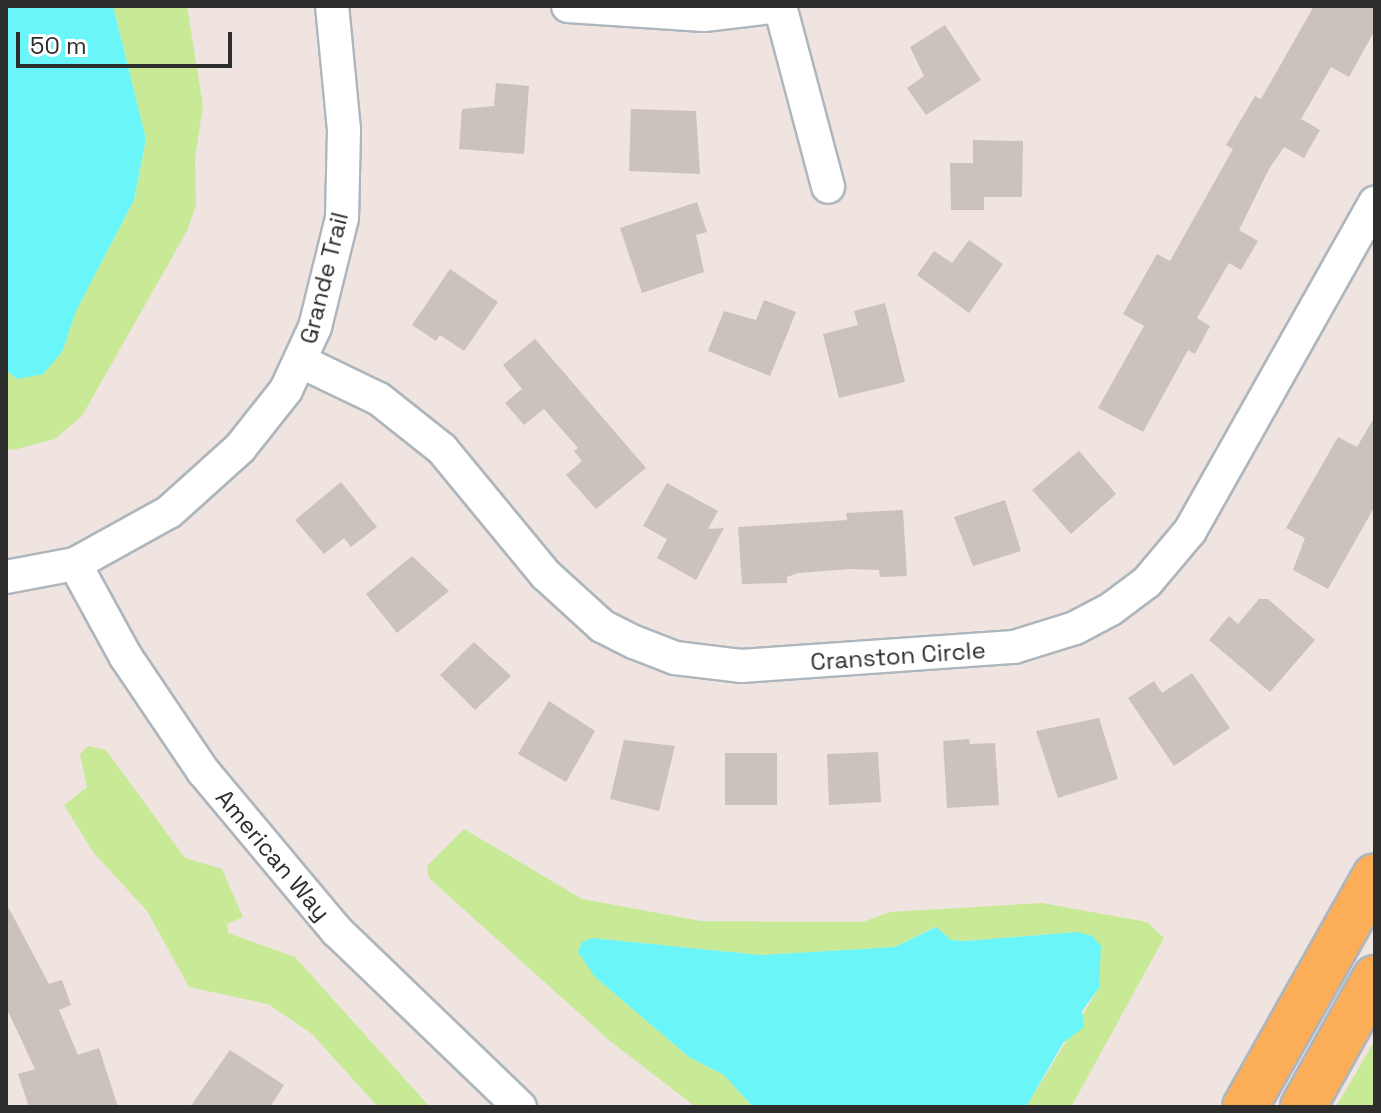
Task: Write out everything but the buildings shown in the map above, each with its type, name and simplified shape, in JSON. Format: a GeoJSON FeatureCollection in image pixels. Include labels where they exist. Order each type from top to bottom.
{"type":"FeatureCollection","features":[{"type":"Feature","properties":{"kind":"main road"},"geometry":{"type":"LineString","coordinates":[[1245,1107],[1375,876]]}},
{"type":"Feature","properties":{"kind":"main road"},"geometry":{"type":"LineString","coordinates":[[1303,1107],[1375,978]]}},
{"type":"Feature","properties":{"kind":"street","name":"Grande Trail"},"geometry":{"type":"LineString","coordinates":[[6,577],[75,564],[169,512],[240,448],[302,362],[339,232],[346,171],[332,6]]}},
{"type":"Feature","properties":{"kind":"street"},"geometry":{"type":"LineString","coordinates":[[568,6],[704,15],[780,6],[828,187]]}},
{"type":"Feature","properties":{"kind":"street","name":"Cranston Circle"},"geometry":{"type":"LineString","coordinates":[[302,362],[379,399],[442,449],[546,575],[602,626],[634,642],[675,658],[741,666],[1014,647],[1075,628],[1111,609],[1147,582],[1190,531],[1375,203]]}},
{"type":"Feature","properties":{"kind":"street","name":"American Way"},"geometry":{"type":"LineString","coordinates":[[75,564],[126,657],[203,771],[337,931],[520,1107]]}},
{"type":"Feature","properties":{"kind":"green space"},"geometry":{"type":"Polygon","coordinates":[[[113,6],[187,6],[203,106],[195,158],[196,205],[187,231],[82,416],[55,439],[13,450],[6,448],[6,370],[17,379],[62,352],[76,311],[134,200],[146,139],[113,6]]]}},
{"type":"Feature","properties":{"kind":"green space"},"geometry":{"type":"Polygon","coordinates":[[[88,746],[106,750],[185,858],[222,869],[243,917],[227,924],[228,933],[295,957],[430,1107],[378,1107],[312,1034],[268,1004],[189,987],[147,911],[93,852],[64,805],[87,787],[80,754],[88,746]]]}},
{"type":"Feature","properties":{"kind":"green space"},"geometry":{"type":"Polygon","coordinates":[[[464,829],[582,899],[701,921],[863,922],[890,912],[1042,903],[1147,922],[1164,938],[1071,1107],[1026,1107],[1099,988],[1077,932],[965,941],[951,940],[935,927],[895,947],[760,955],[592,938],[595,977],[689,1057],[724,1075],[753,1107],[696,1107],[610,1041],[429,878],[427,866],[464,829]]]}},
{"type":"Feature","properties":{"kind":"green space"},"geometry":{"type":"Polygon","coordinates":[[[1375,1040],[1375,1107],[1336,1107],[1375,1040]]]}},
{"type":"Feature","properties":{"kind":"water"},"geometry":{"type":"Polygon","coordinates":[[[6,6],[113,6],[146,139],[134,200],[76,311],[62,352],[43,374],[17,379],[6,370],[6,6]]]}},
{"type":"Feature","properties":{"kind":"water"},"geometry":{"type":"Polygon","coordinates":[[[936,927],[951,940],[1077,932],[1092,936],[1101,946],[1099,988],[1082,1011],[1084,1027],[1063,1043],[1026,1107],[753,1107],[724,1075],[689,1057],[595,977],[578,952],[582,942],[592,938],[760,955],[895,947],[936,927]]]}}]}
